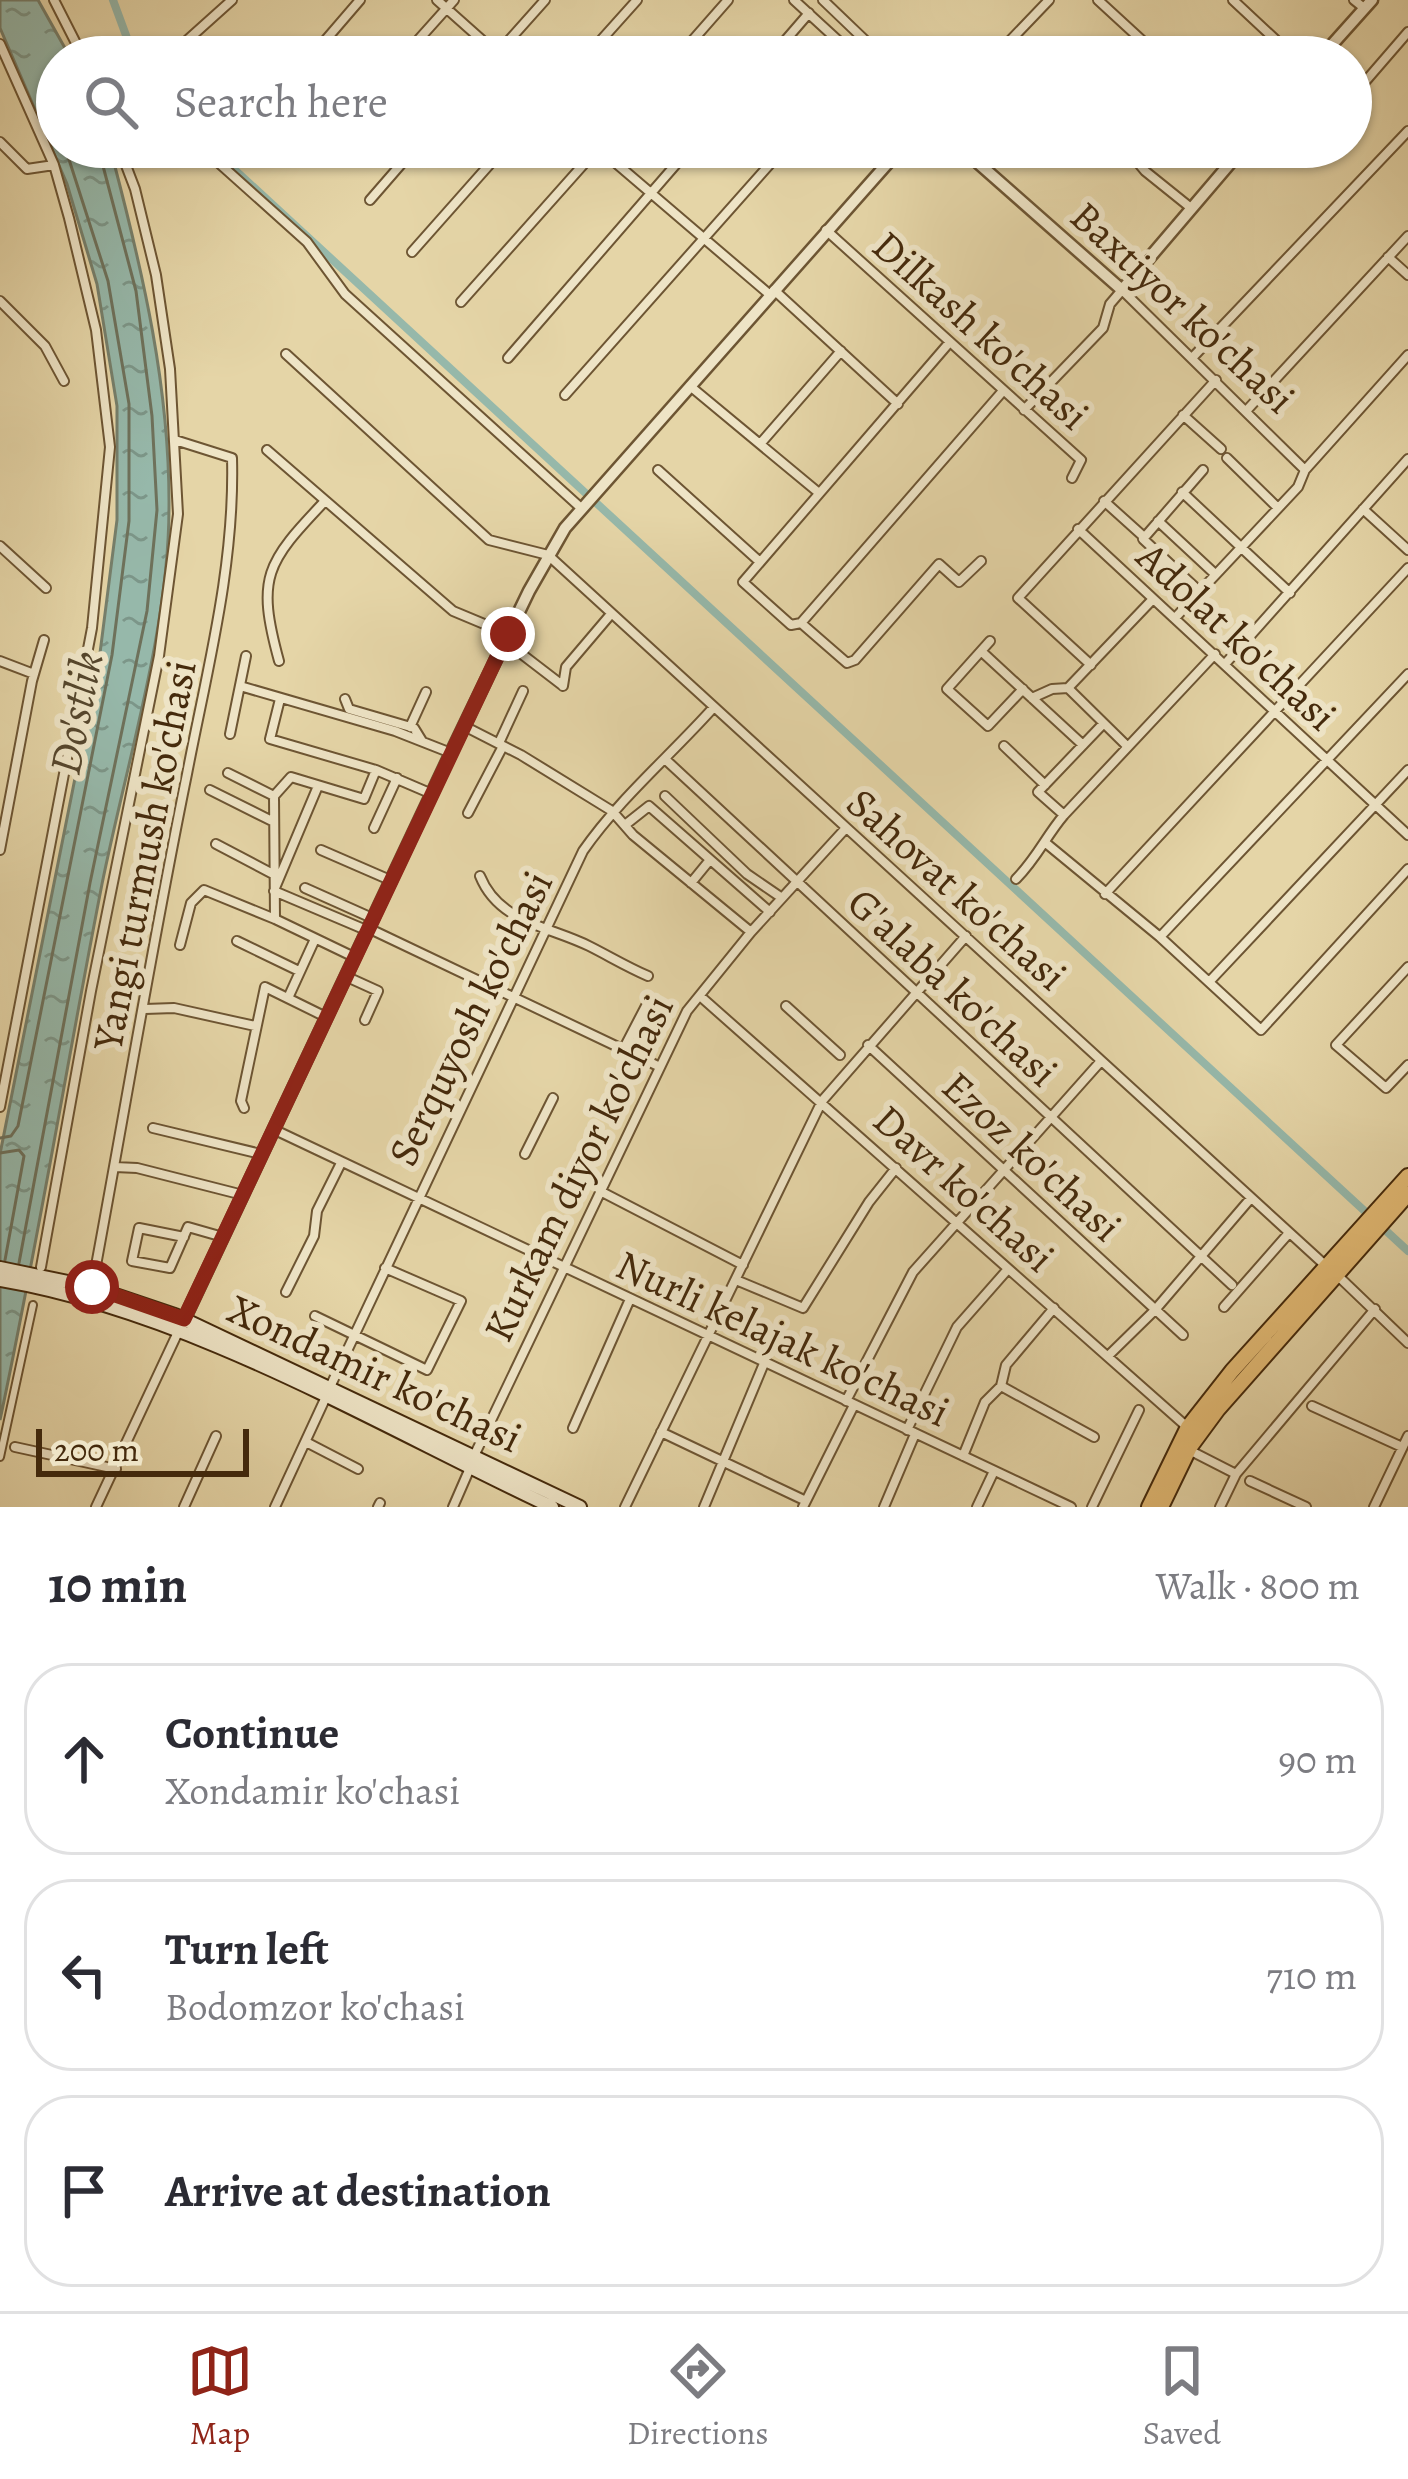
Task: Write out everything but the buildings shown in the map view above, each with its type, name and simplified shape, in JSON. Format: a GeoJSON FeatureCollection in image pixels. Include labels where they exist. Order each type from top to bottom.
{"type":"FeatureCollection","features":[{"type":"Feature","properties":{"kind":"main road"},"geometry":{"type":"LineString","coordinates":[[1149,1507],[1188,1426],[1385,1210],[1408,1176]]}},
{"type":"Feature","properties":{"kind":"main road"},"geometry":{"type":"LineString","coordinates":[[1385,1210],[1408,1194]]}},
{"type":"Feature","properties":{"kind":"main road","name":"Xondamir ko'chasi"},"geometry":{"type":"LineString","coordinates":[[0,1268],[92,1287],[580,1507]]}},
{"type":"Feature","properties":{"kind":"main road"},"geometry":{"type":"LineString","coordinates":[[1161,1507],[1188,1450],[1331,1270]]}},
{"type":"Feature","properties":{"kind":"main road","name":"Xondamir ko'chasi"},"geometry":{"type":"LineString","coordinates":[[0,1280],[34,1275],[114,1306],[182,1325]]}},
{"type":"Feature","properties":{"kind":"main road","name":"Xondamir ko'chasi"},"geometry":{"type":"LineString","coordinates":[[472,1462],[552,1507]]}},
{"type":"Feature","properties":{"kind":"street"},"geometry":{"type":"LineString","coordinates":[[53,0],[74,36]]}},
{"type":"Feature","properties":{"kind":"street"},"geometry":{"type":"LineString","coordinates":[[192,36],[232,0]]}},
{"type":"Feature","properties":{"kind":"street"},"geometry":{"type":"LineString","coordinates":[[329,36],[360,0]]}},
{"type":"Feature","properties":{"kind":"street"},"geometry":{"type":"LineString","coordinates":[[436,0],[475,36]]}},
{"type":"Feature","properties":{"kind":"street"},"geometry":{"type":"LineString","coordinates":[[422,36],[454,0]]}},
{"type":"Feature","properties":{"kind":"street"},"geometry":{"type":"LineString","coordinates":[[514,36],[545,0]]}},
{"type":"Feature","properties":{"kind":"street"},"geometry":{"type":"LineString","coordinates":[[605,36],[637,0]]}},
{"type":"Feature","properties":{"kind":"street"},"geometry":{"type":"LineString","coordinates":[[696,36],[728,0]]}},
{"type":"Feature","properties":{"kind":"street"},"geometry":{"type":"LineString","coordinates":[[794,0],[835,36]]}},
{"type":"Feature","properties":{"kind":"street"},"geometry":{"type":"LineString","coordinates":[[823,0],[861,36]]}},
{"type":"Feature","properties":{"kind":"street"},"geometry":{"type":"LineString","coordinates":[[1015,36],[1049,0]]}},
{"type":"Feature","properties":{"kind":"street"},"geometry":{"type":"LineString","coordinates":[[1098,0],[1137,36]]}},
{"type":"Feature","properties":{"kind":"street"},"geometry":{"type":"LineString","coordinates":[[1233,0],[1272,36]]}},
{"type":"Feature","properties":{"kind":"street"},"geometry":{"type":"LineString","coordinates":[[1338,36],[1364,3]]}},
{"type":"Feature","properties":{"kind":"street"},"geometry":{"type":"LineString","coordinates":[[790,36],[809,14]]}},
{"type":"Feature","properties":{"kind":"street"},"geometry":{"type":"LineString","coordinates":[[1372,74],[1408,32]]}},
{"type":"Feature","properties":{"kind":"street"},"geometry":{"type":"LineString","coordinates":[[0,44],[36,125]]}},
{"type":"Feature","properties":{"kind":"street"},"geometry":{"type":"LineString","coordinates":[[1193,356],[1408,131]]}},
{"type":"Feature","properties":{"kind":"street"},"geometry":{"type":"LineString","coordinates":[[0,142],[27,169],[36,168]]}},
{"type":"Feature","properties":{"kind":"street"},"geometry":{"type":"LineString","coordinates":[[0,1107],[92,628],[110,447],[96,330],[55,168]]}},
{"type":"Feature","properties":{"kind":"street"},"geometry":{"type":"LineString","coordinates":[[34,1275],[159,656],[178,514],[175,440],[156,275],[127,168]]}},
{"type":"Feature","properties":{"kind":"street"},"geometry":{"type":"LineString","coordinates":[[224,168],[307,242],[345,294],[584,504]]}},
{"type":"Feature","properties":{"kind":"street"},"geometry":{"type":"LineString","coordinates":[[370,200],[398,168]]}},
{"type":"Feature","properties":{"kind":"street"},"geometry":{"type":"LineString","coordinates":[[412,252],[486,168]]}},
{"type":"Feature","properties":{"kind":"street"},"geometry":{"type":"LineString","coordinates":[[461,302],[579,168]]}},
{"type":"Feature","properties":{"kind":"street"},"geometry":{"type":"LineString","coordinates":[[621,168],[898,404]]}},
{"type":"Feature","properties":{"kind":"street"},"geometry":{"type":"LineString","coordinates":[[508,358],[673,168]]}},
{"type":"Feature","properties":{"kind":"street"},"geometry":{"type":"LineString","coordinates":[[565,394],[767,168]]}},
{"type":"Feature","properties":{"kind":"street"},"geometry":{"type":"LineString","coordinates":[[97,1507],[368,925],[548,555],[584,504],[883,168]]}},
{"type":"Feature","properties":{"kind":"street","name":"Baxtiyor ko'chasi"},"geometry":{"type":"LineString","coordinates":[[984,168],[1193,356],[1305,470]]}},
{"type":"Feature","properties":{"kind":"street"},"geometry":{"type":"LineString","coordinates":[[1142,168],[1191,208]]}},
{"type":"Feature","properties":{"kind":"street"},"geometry":{"type":"LineString","coordinates":[[1024,410],[1103,328],[1110,304],[1226,168]]}},
{"type":"Feature","properties":{"kind":"street","name":"Dilkash ko'chasi"},"geometry":{"type":"LineString","coordinates":[[826,230],[1081,460],[1072,478]]}},
{"type":"Feature","properties":{"kind":"street"},"geometry":{"type":"LineString","coordinates":[[1247,410],[1408,236]]}},
{"type":"Feature","properties":{"kind":"street"},"geometry":{"type":"LineString","coordinates":[[1388,257],[1408,275]]}},
{"type":"Feature","properties":{"kind":"street"},"geometry":{"type":"LineString","coordinates":[[0,302],[45,346],[64,382]]}},
{"type":"Feature","properties":{"kind":"street"},"geometry":{"type":"LineString","coordinates":[[949,343],[743,582],[791,625],[801,623],[1002,392]]}},
{"type":"Feature","properties":{"kind":"street"},"geometry":{"type":"LineString","coordinates":[[760,444],[841,351]]}},
{"type":"Feature","properties":{"kind":"street"},"geometry":{"type":"LineString","coordinates":[[286,355],[489,540],[548,555]]}},
{"type":"Feature","properties":{"kind":"street"},"geometry":{"type":"LineString","coordinates":[[1174,618],[1298,487],[1305,470],[1408,355]]}},
{"type":"Feature","properties":{"kind":"street"},"geometry":{"type":"LineString","coordinates":[[1091,665],[1018,598],[1216,380]]}},
{"type":"Feature","properties":{"kind":"street"},"geometry":{"type":"LineString","coordinates":[[689,385],[820,493]]}},
{"type":"Feature","properties":{"kind":"street"},"geometry":{"type":"LineString","coordinates":[[1183,415],[1277,508]]}},
{"type":"Feature","properties":{"kind":"street","name":"Yangi turmush ko'chasi"},"geometry":{"type":"LineString","coordinates":[[92,1287],[220,612],[232,458],[175,440]]}},
{"type":"Feature","properties":{"kind":"street"},"geometry":{"type":"LineString","coordinates":[[267,450],[453,611],[508,634]]}},
{"type":"Feature","properties":{"kind":"street"},"geometry":{"type":"LineString","coordinates":[[1226,664],[1408,459]]}},
{"type":"Feature","properties":{"kind":"street"},"geometry":{"type":"LineString","coordinates":[[658,470],[760,562]]}},
{"type":"Feature","properties":{"kind":"street"},"geometry":{"type":"LineString","coordinates":[[1144,538],[1203,470]]}},
{"type":"Feature","properties":{"kind":"street"},"geometry":{"type":"LineString","coordinates":[[1182,492],[1290,593]]}},
{"type":"Feature","properties":{"kind":"street"},"geometry":{"type":"LineString","coordinates":[[279,661],[265,610],[267,584],[286,542],[325,501]]}},
{"type":"Feature","properties":{"kind":"street"},"geometry":{"type":"LineString","coordinates":[[1104,501],[1198,591]]}},
{"type":"Feature","properties":{"kind":"street"},"geometry":{"type":"LineString","coordinates":[[1363,509],[1408,550]]}},
{"type":"Feature","properties":{"kind":"street"},"geometry":{"type":"LineString","coordinates":[[1158,521],[1215,574]]}},
{"type":"Feature","properties":{"kind":"street","name":"Adolat ko'chasi"},"geometry":{"type":"LineString","coordinates":[[1078,529],[1408,835]]}},
{"type":"Feature","properties":{"kind":"street"},"geometry":{"type":"LineString","coordinates":[[0,546],[46,587]]}},
{"type":"Feature","properties":{"kind":"street","name":"Sahovat ko'chasi"},"geometry":{"type":"LineString","coordinates":[[548,555],[1408,1343]]}},
{"type":"Feature","properties":{"kind":"street"},"geometry":{"type":"LineString","coordinates":[[801,623],[847,663],[855,660],[938,564],[959,582],[980,561]]}},
{"type":"Feature","properties":{"kind":"street"},"geometry":{"type":"LineString","coordinates":[[1105,894],[1408,568]]}},
{"type":"Feature","properties":{"kind":"street"},"geometry":{"type":"LineString","coordinates":[[1032,698],[1068,688],[1153,599]]}},
{"type":"Feature","properties":{"kind":"street"},"geometry":{"type":"LineString","coordinates":[[520,652],[563,686],[566,667],[611,614]]}},
{"type":"Feature","properties":{"kind":"street"},"geometry":{"type":"LineString","coordinates":[[0,850],[44,640]]}},
{"type":"Feature","properties":{"kind":"street"},"geometry":{"type":"LineString","coordinates":[[990,641],[947,689],[988,726],[1022,689]]}},
{"type":"Feature","properties":{"kind":"street"},"geometry":{"type":"LineString","coordinates":[[980,651],[1083,745]]}},
{"type":"Feature","properties":{"kind":"street"},"geometry":{"type":"LineString","coordinates":[[1016,879],[1047,844],[1050,831],[1064,815],[1214,654]]}},
{"type":"Feature","properties":{"kind":"street"},"geometry":{"type":"LineString","coordinates":[[230,734],[246,656]]}},
{"type":"Feature","properties":{"kind":"street"},"geometry":{"type":"LineString","coordinates":[[0,661],[34,674]]}},
{"type":"Feature","properties":{"kind":"street"},"geometry":{"type":"LineString","coordinates":[[1160,937],[1408,674]]}},
{"type":"Feature","properties":{"kind":"street"},"geometry":{"type":"LineString","coordinates":[[240,686],[451,753]]}},
{"type":"Feature","properties":{"kind":"street"},"geometry":{"type":"LineString","coordinates":[[1068,688],[1127,746]]}},
{"type":"Feature","properties":{"kind":"street"},"geometry":{"type":"LineString","coordinates":[[468,813],[523,691]]}},
{"type":"Feature","properties":{"kind":"street"},"geometry":{"type":"LineString","coordinates":[[410,727],[426,692]]}},
{"type":"Feature","properties":{"kind":"street"},"geometry":{"type":"LineString","coordinates":[[280,699],[270,739],[376,770],[432,794]]}},
{"type":"Feature","properties":{"kind":"street"},"geometry":{"type":"LineString","coordinates":[[344,699],[349,709],[410,727],[420,733],[423,742]]}},
{"type":"Feature","properties":{"kind":"street","name":"Serquyosh ko'chasi"},"geometry":{"type":"LineString","coordinates":[[275,1507],[584,851],[612,811],[713,708]]}},
{"type":"Feature","properties":{"kind":"street"},"geometry":{"type":"LineString","coordinates":[[1042,788],[1103,724]]}},
{"type":"Feature","properties":{"kind":"street"},"geometry":{"type":"LineString","coordinates":[[464,726],[612,811],[751,932]]}},
{"type":"Feature","properties":{"kind":"street"},"geometry":{"type":"LineString","coordinates":[[1004,746],[1064,815]]}},
{"type":"Feature","properties":{"kind":"street","name":"G'alaba ko'chasi"},"geometry":{"type":"LineString","coordinates":[[666,760],[1232,1285]]}},
{"type":"Feature","properties":{"kind":"street"},"geometry":{"type":"LineString","coordinates":[[275,919],[274,796],[291,777],[364,799],[376,770]]}},
{"type":"Feature","properties":{"kind":"street"},"geometry":{"type":"LineString","coordinates":[[1209,982],[1408,770]]}},
{"type":"Feature","properties":{"kind":"street"},"geometry":{"type":"LineString","coordinates":[[228,773],[274,796]]}},
{"type":"Feature","properties":{"kind":"street"},"geometry":{"type":"LineString","coordinates":[[374,828],[398,778]]}},
{"type":"Feature","properties":{"kind":"street"},"geometry":{"type":"LineString","coordinates":[[273,893],[318,786]]}},
{"type":"Feature","properties":{"kind":"street"},"geometry":{"type":"LineString","coordinates":[[210,790],[272,821]]}},
{"type":"Feature","properties":{"kind":"street"},"geometry":{"type":"LineString","coordinates":[[665,796],[747,874],[782,898]]}},
{"type":"Feature","properties":{"kind":"street"},"geometry":{"type":"LineString","coordinates":[[625,825],[649,806],[770,912]]}},
{"type":"Feature","properties":{"kind":"street","name":"Kurkam diyor ko'chasi"},"geometry":{"type":"LineString","coordinates":[[453,1507],[687,1011],[846,828]]}},
{"type":"Feature","properties":{"kind":"street"},"geometry":{"type":"LineString","coordinates":[[215,844],[272,874]]}},
{"type":"Feature","properties":{"kind":"street"},"geometry":{"type":"LineString","coordinates":[[1047,844],[1160,937],[1261,1030],[1408,869]]}},
{"type":"Feature","properties":{"kind":"street"},"geometry":{"type":"LineString","coordinates":[[321,850],[390,880]]}},
{"type":"Feature","properties":{"kind":"street"},"geometry":{"type":"LineString","coordinates":[[691,883],[709,861]]}},
{"type":"Feature","properties":{"kind":"street"},"geometry":{"type":"LineString","coordinates":[[480,876],[490,894],[515,917],[648,976]]}},
{"type":"Feature","properties":{"kind":"street"},"geometry":{"type":"LineString","coordinates":[[305,888],[512,998],[658,1066]]}},
{"type":"Feature","properties":{"kind":"street"},"geometry":{"type":"LineString","coordinates":[[180,945],[191,903],[204,890],[354,957]]}},
{"type":"Feature","properties":{"kind":"street"},"geometry":{"type":"LineString","coordinates":[[273,893],[368,925]]}},
{"type":"Feature","properties":{"kind":"street"},"geometry":{"type":"LineString","coordinates":[[625,1507],[822,1100],[966,936]]}},
{"type":"Feature","properties":{"kind":"street"},"geometry":{"type":"LineString","coordinates":[[288,998],[315,939]]}},
{"type":"Feature","properties":{"kind":"street"},"geometry":{"type":"LineString","coordinates":[[237,941],[299,971]]}},
{"type":"Feature","properties":{"kind":"street"},"geometry":{"type":"LineString","coordinates":[[1408,967],[1336,1045],[1386,1088],[1408,1065]]}},
{"type":"Feature","properties":{"kind":"street"},"geometry":{"type":"LineString","coordinates":[[345,976],[378,991],[365,1020]]}},
{"type":"Feature","properties":{"kind":"street"},"geometry":{"type":"LineString","coordinates":[[244,1108],[241,1101],[265,987],[326,1017]]}},
{"type":"Feature","properties":{"kind":"street","name":"Davr ko'chasi"},"geometry":{"type":"LineString","coordinates":[[700,996],[1188,1426]]}},
{"type":"Feature","properties":{"kind":"street"},"geometry":{"type":"LineString","coordinates":[[623,1050],[648,1002]]}},
{"type":"Feature","properties":{"kind":"street"},"geometry":{"type":"LineString","coordinates":[[786,1006],[840,1055]]}},
{"type":"Feature","properties":{"kind":"street"},"geometry":{"type":"LineString","coordinates":[[145,1010],[174,1008],[255,1026]]}},
{"type":"Feature","properties":{"kind":"street","name":"Ezoz ko'chasi"},"geometry":{"type":"LineString","coordinates":[[868,1046],[1183,1335]]}},
{"type":"Feature","properties":{"kind":"street"},"geometry":{"type":"LineString","coordinates":[[662,1432],[805,1504],[907,1282],[1101,1060]]}},
{"type":"Feature","properties":{"kind":"street"},"geometry":{"type":"LineString","coordinates":[[525,1154],[553,1098]]}},
{"type":"Feature","properties":{"kind":"street"},"geometry":{"type":"LineString","coordinates":[[153,1128],[262,1155]]}},
{"type":"Feature","properties":{"kind":"street","name":"Nurli kelajak ko'chasi"},"geometry":{"type":"LineString","coordinates":[[275,1130],[1071,1507]]}},
{"type":"Feature","properties":{"kind":"street"},"geometry":{"type":"LineString","coordinates":[[286,1292],[314,1236],[317,1211],[341,1163]]}},
{"type":"Feature","properties":{"kind":"street"},"geometry":{"type":"LineString","coordinates":[[115,1167],[137,1168],[243,1196]]}},
{"type":"Feature","properties":{"kind":"street"},"geometry":{"type":"LineString","coordinates":[[736,1280],[803,1308],[869,1202],[896,1168]]}},
{"type":"Feature","properties":{"kind":"street"},"geometry":{"type":"LineString","coordinates":[[600,1191],[742,1265]]}},
{"type":"Feature","properties":{"kind":"street"},"geometry":{"type":"LineString","coordinates":[[1108,1357],[1251,1198]]}},
{"type":"Feature","properties":{"kind":"street"},"geometry":{"type":"LineString","coordinates":[[184,1237],[139,1228],[132,1261],[170,1268],[184,1237],[188,1227],[223,1237]]}},
{"type":"Feature","properties":{"kind":"street"},"geometry":{"type":"LineString","coordinates":[[1224,1306],[1289,1233]]}},
{"type":"Feature","properties":{"kind":"street"},"geometry":{"type":"LineString","coordinates":[[315,1316],[427,1370],[461,1301],[385,1268]]}},
{"type":"Feature","properties":{"kind":"street"},"geometry":{"type":"LineString","coordinates":[[884,1507],[957,1327],[1008,1269]]}},
{"type":"Feature","properties":{"kind":"street"},"geometry":{"type":"LineString","coordinates":[[573,1428],[630,1299]]}},
{"type":"Feature","properties":{"kind":"street"},"geometry":{"type":"LineString","coordinates":[[0,1457],[33,1305]]}},
{"type":"Feature","properties":{"kind":"street"},"geometry":{"type":"LineString","coordinates":[[963,1456],[985,1402],[1001,1386],[1006,1364],[1054,1308]]}},
{"type":"Feature","properties":{"kind":"street"},"geometry":{"type":"LineString","coordinates":[[1220,1507],[1235,1474],[1375,1309]]}},
{"type":"Feature","properties":{"kind":"street"},"geometry":{"type":"LineString","coordinates":[[704,1507],[765,1361]]}},
{"type":"Feature","properties":{"kind":"street"},"geometry":{"type":"LineString","coordinates":[[1001,1386],[1094,1437]]}},
{"type":"Feature","properties":{"kind":"street"},"geometry":{"type":"LineString","coordinates":[[1312,1406],[1402,1447]]}},
{"type":"Feature","properties":{"kind":"street"},"geometry":{"type":"LineString","coordinates":[[1093,1507],[1139,1410]]}},
{"type":"Feature","properties":{"kind":"street"},"geometry":{"type":"LineString","coordinates":[[184,1507],[216,1436]]}},
{"type":"Feature","properties":{"kind":"street"},"geometry":{"type":"LineString","coordinates":[[1374,1507],[1408,1436]]}},
{"type":"Feature","properties":{"kind":"street"},"geometry":{"type":"LineString","coordinates":[[306,1442],[358,1468]]}},
{"type":"Feature","properties":{"kind":"street"},"geometry":{"type":"LineString","coordinates":[[15,1447],[116,1468]]}},
{"type":"Feature","properties":{"kind":"street"},"geometry":{"type":"LineString","coordinates":[[1188,1450],[1235,1474]]}},
{"type":"Feature","properties":{"kind":"street"},"geometry":{"type":"LineString","coordinates":[[977,1507],[994,1471]]}},
{"type":"Feature","properties":{"kind":"street"},"geometry":{"type":"LineString","coordinates":[[1250,1481],[1306,1507]]}},
{"type":"Feature","properties":{"kind":"water"},"geometry":{"type":"Polygon","coordinates":[[[0,0],[38,0],[58,36],[36,36],[36,112],[0,28],[0,0]]]}},
{"type":"Feature","properties":{"kind":"water"},"geometry":{"type":"Polygon","coordinates":[[[60,168],[115,168],[153,332],[165,419],[167,554],[154,649],[102,884],[0,1420],[0,1154],[100,653],[117,520],[117,406],[97,284],[60,168]]]}},
{"type":"Feature","properties":{"kind":"waterway"},"geometry":{"type":"LineString","coordinates":[[113,0],[126,36]]}},
{"type":"Feature","properties":{"kind":"waterway"},"geometry":{"type":"LineString","coordinates":[[233,168],[1408,1251]]}},
{"type":"Feature","properties":{"kind":"route"},"geometry":{"type":"LineString","coordinates":[[92,1287],[184,1319],[508,634]]}},
{"type":"Feature","properties":{"kind":"water label","name":"Do'stlik"},"geometry":{"type":"Point","coordinates":[76,713]}}]}
